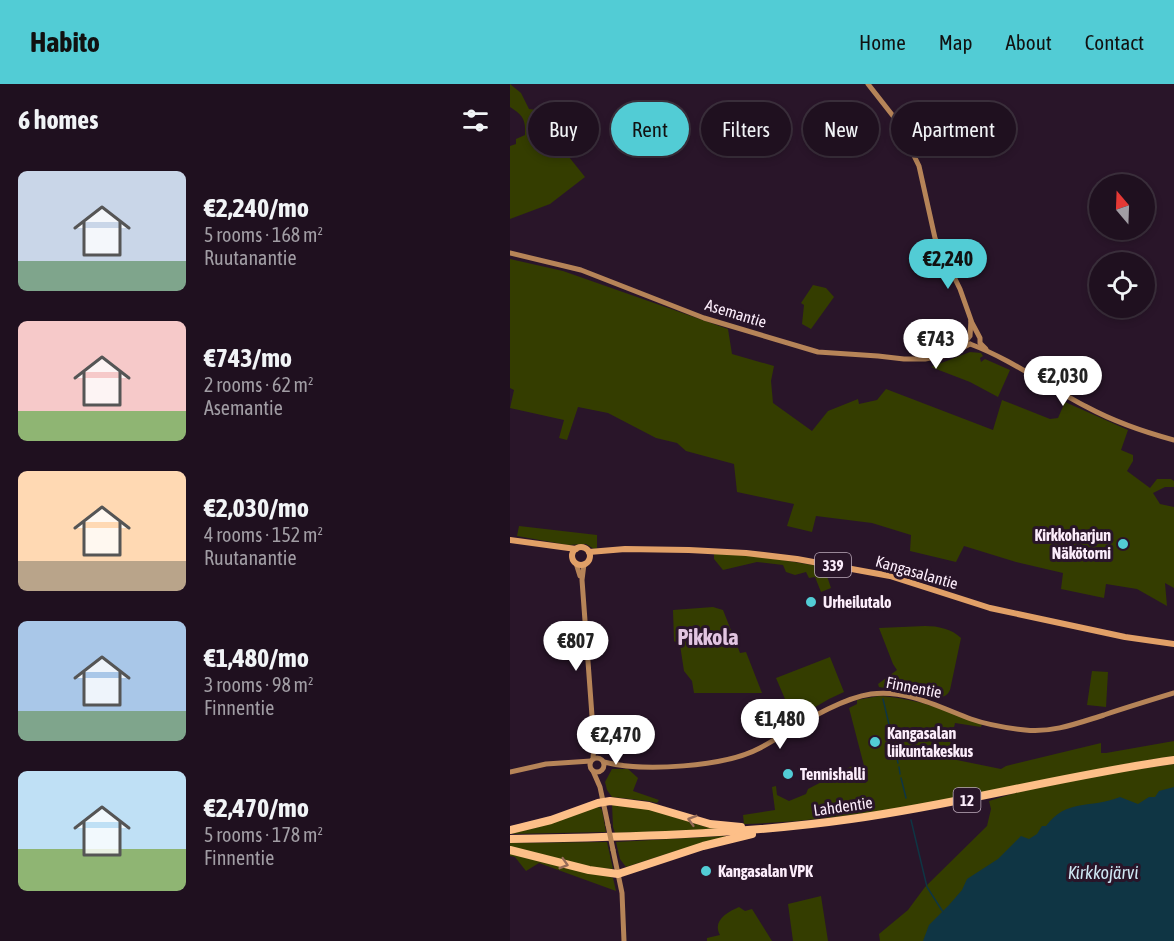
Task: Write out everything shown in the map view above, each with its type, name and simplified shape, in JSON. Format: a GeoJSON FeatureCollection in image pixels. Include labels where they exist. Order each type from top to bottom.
{"type":"FeatureCollection","features":[{"type":"Feature","properties":{"kind":"highway","name":"Lahdentie"},"geometry":{"type":"LineString","coordinates":[[510,839],[675,836],[792,826],[914,810],[1173,760]]}},
{"type":"Feature","properties":{"kind":"highway"},"geometry":{"type":"LineString","coordinates":[[510,830],[552,820],[610,801],[649,806],[720,826],[792,826]]}},
{"type":"Feature","properties":{"kind":"highway"},"geometry":{"type":"LineString","coordinates":[[510,850],[589,870],[618,874],[711,844],[792,826]]}},
{"type":"Feature","properties":{"kind":"main road"},"geometry":{"type":"LineString","coordinates":[[868,84],[897,121],[912,149],[924,183],[935,238],[960,289],[970,320],[973,342]]}},
{"type":"Feature","properties":{"kind":"main road","name":"Asemantie"},"geometry":{"type":"LineString","coordinates":[[510,253],[581,270],[704,318],[818,352],[910,360],[938,358],[973,342]]}},
{"type":"Feature","properties":{"kind":"main road"},"geometry":{"type":"LineString","coordinates":[[970,320],[978,335],[973,342]]}},
{"type":"Feature","properties":{"kind":"main road"},"geometry":{"type":"LineString","coordinates":[[973,342],[1095,411],[1174,440]]}},
{"type":"Feature","properties":{"kind":"main road"},"geometry":{"type":"LineString","coordinates":[[510,540],[583,548],[589,556]]}},
{"type":"Feature","properties":{"kind":"main road"},"geometry":{"type":"LineString","coordinates":[[555,546],[572,556],[580,564],[594,743],[592,764],[604,802],[622,892],[624,941]]}},
{"type":"Feature","properties":{"kind":"main road"},"geometry":{"type":"LineString","coordinates":[[572,556],[576,549]]}},
{"type":"Feature","properties":{"kind":"main road","name":"Kangasalantie"},"geometry":{"type":"LineString","coordinates":[[589,556],[613,550],[732,552],[829,564],[890,576],[990,609],[1125,637],[1174,644]]}},
{"type":"Feature","properties":{"kind":"main road","name":"339"},"geometry":{"type":"LineString","coordinates":[[580,564],[589,556]]}},
{"type":"Feature","properties":{"kind":"main road","name":"Finnentie"},"geometry":{"type":"LineString","coordinates":[[602,765],[691,765],[746,754],[835,707],[854,698],[870,694],[891,694],[930,702],[984,723],[1043,731],[1079,724],[1174,693]]}},
{"type":"Feature","properties":{"kind":"main road"},"geometry":{"type":"LineString","coordinates":[[594,743],[602,765],[600,787]]}},
{"type":"Feature","properties":{"kind":"main road"},"geometry":{"type":"LineString","coordinates":[[510,772],[546,764],[576,762],[602,765]]}},
{"type":"Feature","properties":{"kind":"main road"},"geometry":{"type":"LineString","coordinates":[[592,764],[602,765]]}},
{"type":"Feature","properties":{"kind":"green space"},"geometry":{"type":"Polygon","coordinates":[[[510,84],[521,93],[528,107],[528,156],[568,156],[585,177],[550,204],[510,219],[510,146],[516,144],[516,139],[525,135],[525,130],[523,118],[510,107],[510,84]]]}},
{"type":"Feature","properties":{"kind":"green space"},"geometry":{"type":"Polygon","coordinates":[[[510,259],[563,271],[728,329],[732,354],[774,366],[771,381],[773,403],[812,431],[828,411],[858,399],[859,404],[877,400],[886,389],[993,430],[1002,400],[1050,419],[1058,418],[1065,402],[1128,430],[1121,450],[1133,455],[1133,461],[1127,471],[1150,488],[1157,479],[1174,481],[1174,487],[1165,487],[1153,493],[1160,504],[1174,507],[1174,588],[1165,583],[1167,606],[1137,589],[1106,584],[1104,598],[1061,589],[1063,573],[964,546],[956,562],[910,551],[911,535],[872,523],[816,516],[812,532],[787,526],[794,504],[737,492],[734,464],[686,451],[677,443],[656,438],[608,413],[578,407],[567,440],[559,438],[564,420],[510,408],[514,390],[510,388],[510,259]]]}},
{"type":"Feature","properties":{"kind":"green space"},"geometry":{"type":"Polygon","coordinates":[[[813,285],[826,288],[834,297],[811,329],[802,324],[804,305],[801,303],[813,285]]]}},
{"type":"Feature","properties":{"kind":"green space"},"geometry":{"type":"Polygon","coordinates":[[[970,352],[981,353],[983,356],[980,358],[981,362],[985,359],[1010,370],[998,397],[970,382],[931,367],[970,352]]]}},
{"type":"Feature","properties":{"kind":"green space"},"geometry":{"type":"Polygon","coordinates":[[[519,526],[597,535],[597,548],[594,549],[586,544],[568,545],[517,536],[519,526]]]}},
{"type":"Feature","properties":{"kind":"green space"},"geometry":{"type":"Polygon","coordinates":[[[714,553],[747,554],[824,567],[831,588],[821,592],[815,577],[809,578],[806,572],[795,575],[786,572],[783,565],[757,562],[723,570],[714,559],[714,553]]]}},
{"type":"Feature","properties":{"kind":"green space"},"geometry":{"type":"Polygon","coordinates":[[[713,607],[723,610],[740,653],[746,652],[762,693],[694,693],[692,681],[684,671],[680,645],[674,641],[673,610],[713,607]]]}},
{"type":"Feature","properties":{"kind":"green space"},"geometry":{"type":"Polygon","coordinates":[[[925,626],[953,632],[961,638],[948,694],[938,697],[879,687],[878,684],[897,670],[879,628],[925,626]]]}},
{"type":"Feature","properties":{"kind":"green space"},"geometry":{"type":"Polygon","coordinates":[[[830,657],[844,692],[774,731],[768,714],[788,706],[776,678],[830,657]]]}},
{"type":"Feature","properties":{"kind":"green space"},"geometry":{"type":"Polygon","coordinates":[[[1092,671],[1108,672],[1106,707],[1087,705],[1092,671]]]}},
{"type":"Feature","properties":{"kind":"green space"},"geometry":{"type":"Polygon","coordinates":[[[879,696],[919,702],[982,724],[981,727],[955,723],[947,758],[1001,769],[1101,743],[1101,753],[1106,753],[1174,741],[1174,756],[885,810],[815,819],[744,824],[743,815],[775,810],[772,787],[776,786],[777,795],[789,801],[806,794],[808,789],[854,765],[859,783],[868,781],[849,708],[857,704],[857,700],[879,696]]]}},
{"type":"Feature","properties":{"kind":"green space","name":"Kirkkojärvi"},"geometry":{"type":"Polygon","coordinates":[[[1174,764],[1174,941],[880,941],[879,934],[908,910],[925,887],[987,826],[991,809],[989,801],[1018,792],[1105,774],[1174,764]]]}},
{"type":"Feature","properties":{"kind":"green space"},"geometry":{"type":"Polygon","coordinates":[[[612,769],[628,769],[638,778],[633,791],[659,800],[657,803],[612,797],[605,782],[612,769]]]}},
{"type":"Feature","properties":{"kind":"green space"},"geometry":{"type":"Polygon","coordinates":[[[612,804],[649,809],[706,827],[729,829],[615,833],[612,804]]]}},
{"type":"Feature","properties":{"kind":"green space"},"geometry":{"type":"Polygon","coordinates":[[[598,806],[602,810],[606,832],[510,834],[546,825],[598,806]]]}},
{"type":"Feature","properties":{"kind":"green space"},"geometry":{"type":"Polygon","coordinates":[[[727,837],[626,867],[620,859],[616,842],[727,837]]]}},
{"type":"Feature","properties":{"kind":"green space"},"geometry":{"type":"Polygon","coordinates":[[[607,842],[613,869],[585,867],[510,847],[510,843],[607,842]]]}},
{"type":"Feature","properties":{"kind":"green space"},"geometry":{"type":"Polygon","coordinates":[[[510,853],[606,875],[613,878],[616,891],[539,863],[526,871],[515,857],[510,856],[510,853]]]}},
{"type":"Feature","properties":{"kind":"green space"},"geometry":{"type":"Polygon","coordinates":[[[821,896],[828,941],[793,941],[788,904],[821,896]]]}},
{"type":"Feature","properties":{"kind":"green space"},"geometry":{"type":"Polygon","coordinates":[[[739,907],[745,911],[752,909],[772,941],[707,941],[707,938],[720,935],[719,921],[739,907]]]}},
{"type":"Feature","properties":{"kind":"water","name":"Kirkkojärvi"},"geometry":{"type":"Polygon","coordinates":[[[1174,787],[1174,941],[923,941],[929,925],[962,890],[967,879],[998,859],[1021,836],[1029,839],[1062,811],[1071,808],[1120,797],[1138,804],[1149,797],[1155,797],[1159,791],[1174,787]]]}},
{"type":"Feature","properties":{"kind":"waterway"},"geometry":{"type":"LineString","coordinates":[[883,699],[891,733]]}},
{"type":"Feature","properties":{"kind":"waterway"},"geometry":{"type":"LineString","coordinates":[[892,737],[898,763]]}},
{"type":"Feature","properties":{"kind":"waterway"},"geometry":{"type":"LineString","coordinates":[[899,767],[900,774]]}},
{"type":"Feature","properties":{"kind":"waterway"},"geometry":{"type":"LineString","coordinates":[[901,778],[906,798]]}},
{"type":"Feature","properties":{"kind":"waterway"},"geometry":{"type":"LineString","coordinates":[[911,820],[927,887],[943,912]]}},
{"type":"Feature","properties":{"kind":"place","name":"Kirkkoharjun Näkötorni"},"geometry":{"type":"Point","coordinates":[1123,544]}},
{"type":"Feature","properties":{"kind":"place","name":"Urheilutalo"},"geometry":{"type":"Point","coordinates":[811,602]}},
{"type":"Feature","properties":{"kind":"place","name":"Kangasalan liikuntakeskus"},"geometry":{"type":"Point","coordinates":[875,742]}},
{"type":"Feature","properties":{"kind":"place","name":"Tennishalli"},"geometry":{"type":"Point","coordinates":[788,774]}},
{"type":"Feature","properties":{"kind":"place","name":"Kangasalan VPK"},"geometry":{"type":"Point","coordinates":[706,871]}},
{"type":"Feature","properties":{"kind":"district","name":"Pikkola"},"geometry":{"type":"Point","coordinates":[708,637]}}]}
